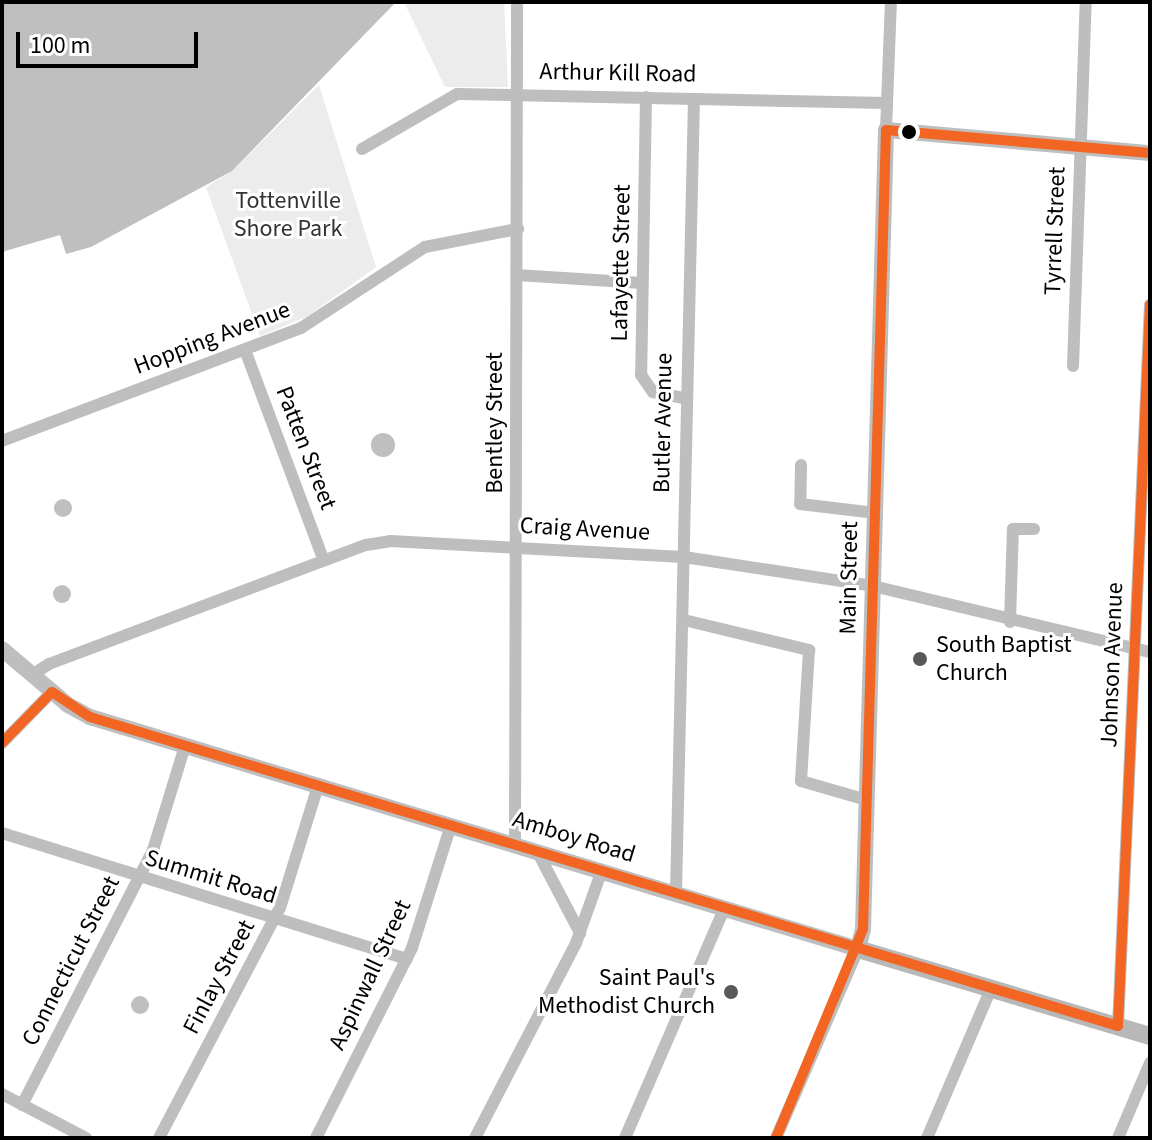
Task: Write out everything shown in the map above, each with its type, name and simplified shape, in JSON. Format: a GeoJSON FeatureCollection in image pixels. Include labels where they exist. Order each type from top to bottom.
{"type":"FeatureCollection","features":[{"type":"Feature","properties":{"kind":"main road","name":"Amboy Road"},"geometry":{"type":"LineString","coordinates":[[858,949],[1150,1036]]}},
{"type":"Feature","properties":{"kind":"street","name":"Bentley Street"},"geometry":{"type":"LineString","coordinates":[[515,844],[517,2]]}},
{"type":"Feature","properties":{"kind":"street","name":"Main Street"},"geometry":{"type":"LineString","coordinates":[[776,1138],[858,949],[867,800],[891,2]]}},
{"type":"Feature","properties":{"kind":"street","name":"Tyrrell Street"},"geometry":{"type":"LineString","coordinates":[[1073,366],[1086,2]]}},
{"type":"Feature","properties":{"kind":"street","name":"Arthur Kill Road"},"geometry":{"type":"LineString","coordinates":[[362,149],[448,95],[887,103]]}},
{"type":"Feature","properties":{"kind":"street","name":"Lafayette Street"},"geometry":{"type":"LineString","coordinates":[[646,97],[641,375],[653,392],[685,398]]}},
{"type":"Feature","properties":{"kind":"street","name":"Butler Avenue"},"geometry":{"type":"LineString","coordinates":[[676,892],[694,99]]}},
{"type":"Feature","properties":{"kind":"street"},"geometry":{"type":"LineString","coordinates":[[886,130],[1150,153]]}},
{"type":"Feature","properties":{"kind":"street","name":"Hopping Avenue"},"geometry":{"type":"LineString","coordinates":[[2,441],[301,328],[425,247],[518,229]]}},
{"type":"Feature","properties":{"kind":"street"},"geometry":{"type":"LineString","coordinates":[[517,275],[642,283]]}},
{"type":"Feature","properties":{"kind":"street","name":"Johnson Avenue"},"geometry":{"type":"LineString","coordinates":[[1118,1026],[1150,305]]}},
{"type":"Feature","properties":{"kind":"street","name":"Patten Street"},"geometry":{"type":"LineString","coordinates":[[245,350],[324,561]]}},
{"type":"Feature","properties":{"kind":"street"},"geometry":{"type":"LineString","coordinates":[[801,465],[800,504],[875,513]]}},
{"type":"Feature","properties":{"kind":"street"},"geometry":{"type":"LineString","coordinates":[[1010,622],[1013,529],[1034,529]]}},
{"type":"Feature","properties":{"kind":"street","name":"Craig Avenue"},"geometry":{"type":"LineString","coordinates":[[32,675],[49,664],[381,541],[684,557],[873,586],[1010,622],[1150,652]]}},
{"type":"Feature","properties":{"kind":"street"},"geometry":{"type":"LineString","coordinates":[[684,620],[809,650],[801,781],[867,800]]}},
{"type":"Feature","properties":{"kind":"street","name":"Amboy Road"},"geometry":{"type":"LineString","coordinates":[[2,649],[81,713],[858,949]]}},
{"type":"Feature","properties":{"kind":"street"},"geometry":{"type":"LineString","coordinates":[[2,743],[52,692]]}},
{"type":"Feature","properties":{"kind":"street","name":"Connecticut Street"},"geometry":{"type":"LineString","coordinates":[[22,1105],[159,835],[185,746]]}},
{"type":"Feature","properties":{"kind":"street","name":"Finlay Street"},"geometry":{"type":"LineString","coordinates":[[159,1138],[275,919],[318,786]]}},
{"type":"Feature","properties":{"kind":"street","name":"Aspinwall Street"},"geometry":{"type":"LineString","coordinates":[[316,1138],[407,959],[451,825]]}},
{"type":"Feature","properties":{"kind":"street","name":"Summit Road"},"geometry":{"type":"LineString","coordinates":[[3,836],[407,959]]}},
{"type":"Feature","properties":{"kind":"street"},"geometry":{"type":"LineString","coordinates":[[537,851],[580,933]]}},
{"type":"Feature","properties":{"kind":"street"},"geometry":{"type":"LineString","coordinates":[[475,1138],[580,933],[602,870]]}},
{"type":"Feature","properties":{"kind":"street"},"geometry":{"type":"LineString","coordinates":[[625,1138],[725,907]]}},
{"type":"Feature","properties":{"kind":"street"},"geometry":{"type":"LineString","coordinates":[[927,1138],[991,989]]}},
{"type":"Feature","properties":{"kind":"street"},"geometry":{"type":"LineString","coordinates":[[1118,1138],[1150,1063]]}},
{"type":"Feature","properties":{"kind":"street"},"geometry":{"type":"LineString","coordinates":[[2,1094],[86,1138]]}},
{"type":"Feature","properties":{"kind":"green space"},"geometry":{"type":"Polygon","coordinates":[[[404,2],[504,2],[508,87],[445,87],[404,2]]]}},
{"type":"Feature","properties":{"kind":"green space","name":"Tottenville Shore Park"},"geometry":{"type":"Polygon","coordinates":[[[319,85],[376,267],[308,316],[260,336],[206,187],[232,171],[319,85]]]}},
{"type":"Feature","properties":{"kind":"shaded area"},"geometry":{"type":"Polygon","coordinates":[[[2,2],[396,2],[232,171],[91,247],[66,254],[60,235],[2,252],[2,2]]]}},
{"type":"Feature","properties":{"kind":"shaded area"},"geometry":{"type":"Polygon","coordinates":[[[383,433],[391,437],[395,445],[391,453],[383,457],[375,453],[371,445],[375,437],[383,433]]]}},
{"type":"Feature","properties":{"kind":"shaded area"},"geometry":{"type":"Polygon","coordinates":[[[59,499],[67,499],[72,508],[70,515],[59,517],[54,512],[54,504],[59,499]]]}},
{"type":"Feature","properties":{"kind":"shaded area"},"geometry":{"type":"Polygon","coordinates":[[[62,585],[71,594],[62,603],[53,594],[62,585]]]}},
{"type":"Feature","properties":{"kind":"shaded area"},"geometry":{"type":"Polygon","coordinates":[[[140,996],[149,1005],[140,1014],[131,1005],[140,996]]]}},
{"type":"Feature","properties":{"kind":"transit line"},"geometry":{"type":"LineString","coordinates":[[776,1138],[863,929],[886,130],[1150,153]]}},
{"type":"Feature","properties":{"kind":"transit line"},"geometry":{"type":"LineString","coordinates":[[2,743],[52,692],[90,717],[1118,1026],[1150,305]]}},
{"type":"Feature","properties":{"kind":"place","name":"South Baptist Church"},"geometry":{"type":"Point","coordinates":[920,659]}},
{"type":"Feature","properties":{"kind":"place","name":"Saint Paul's Methodist Church"},"geometry":{"type":"Point","coordinates":[731,992]}}]}
